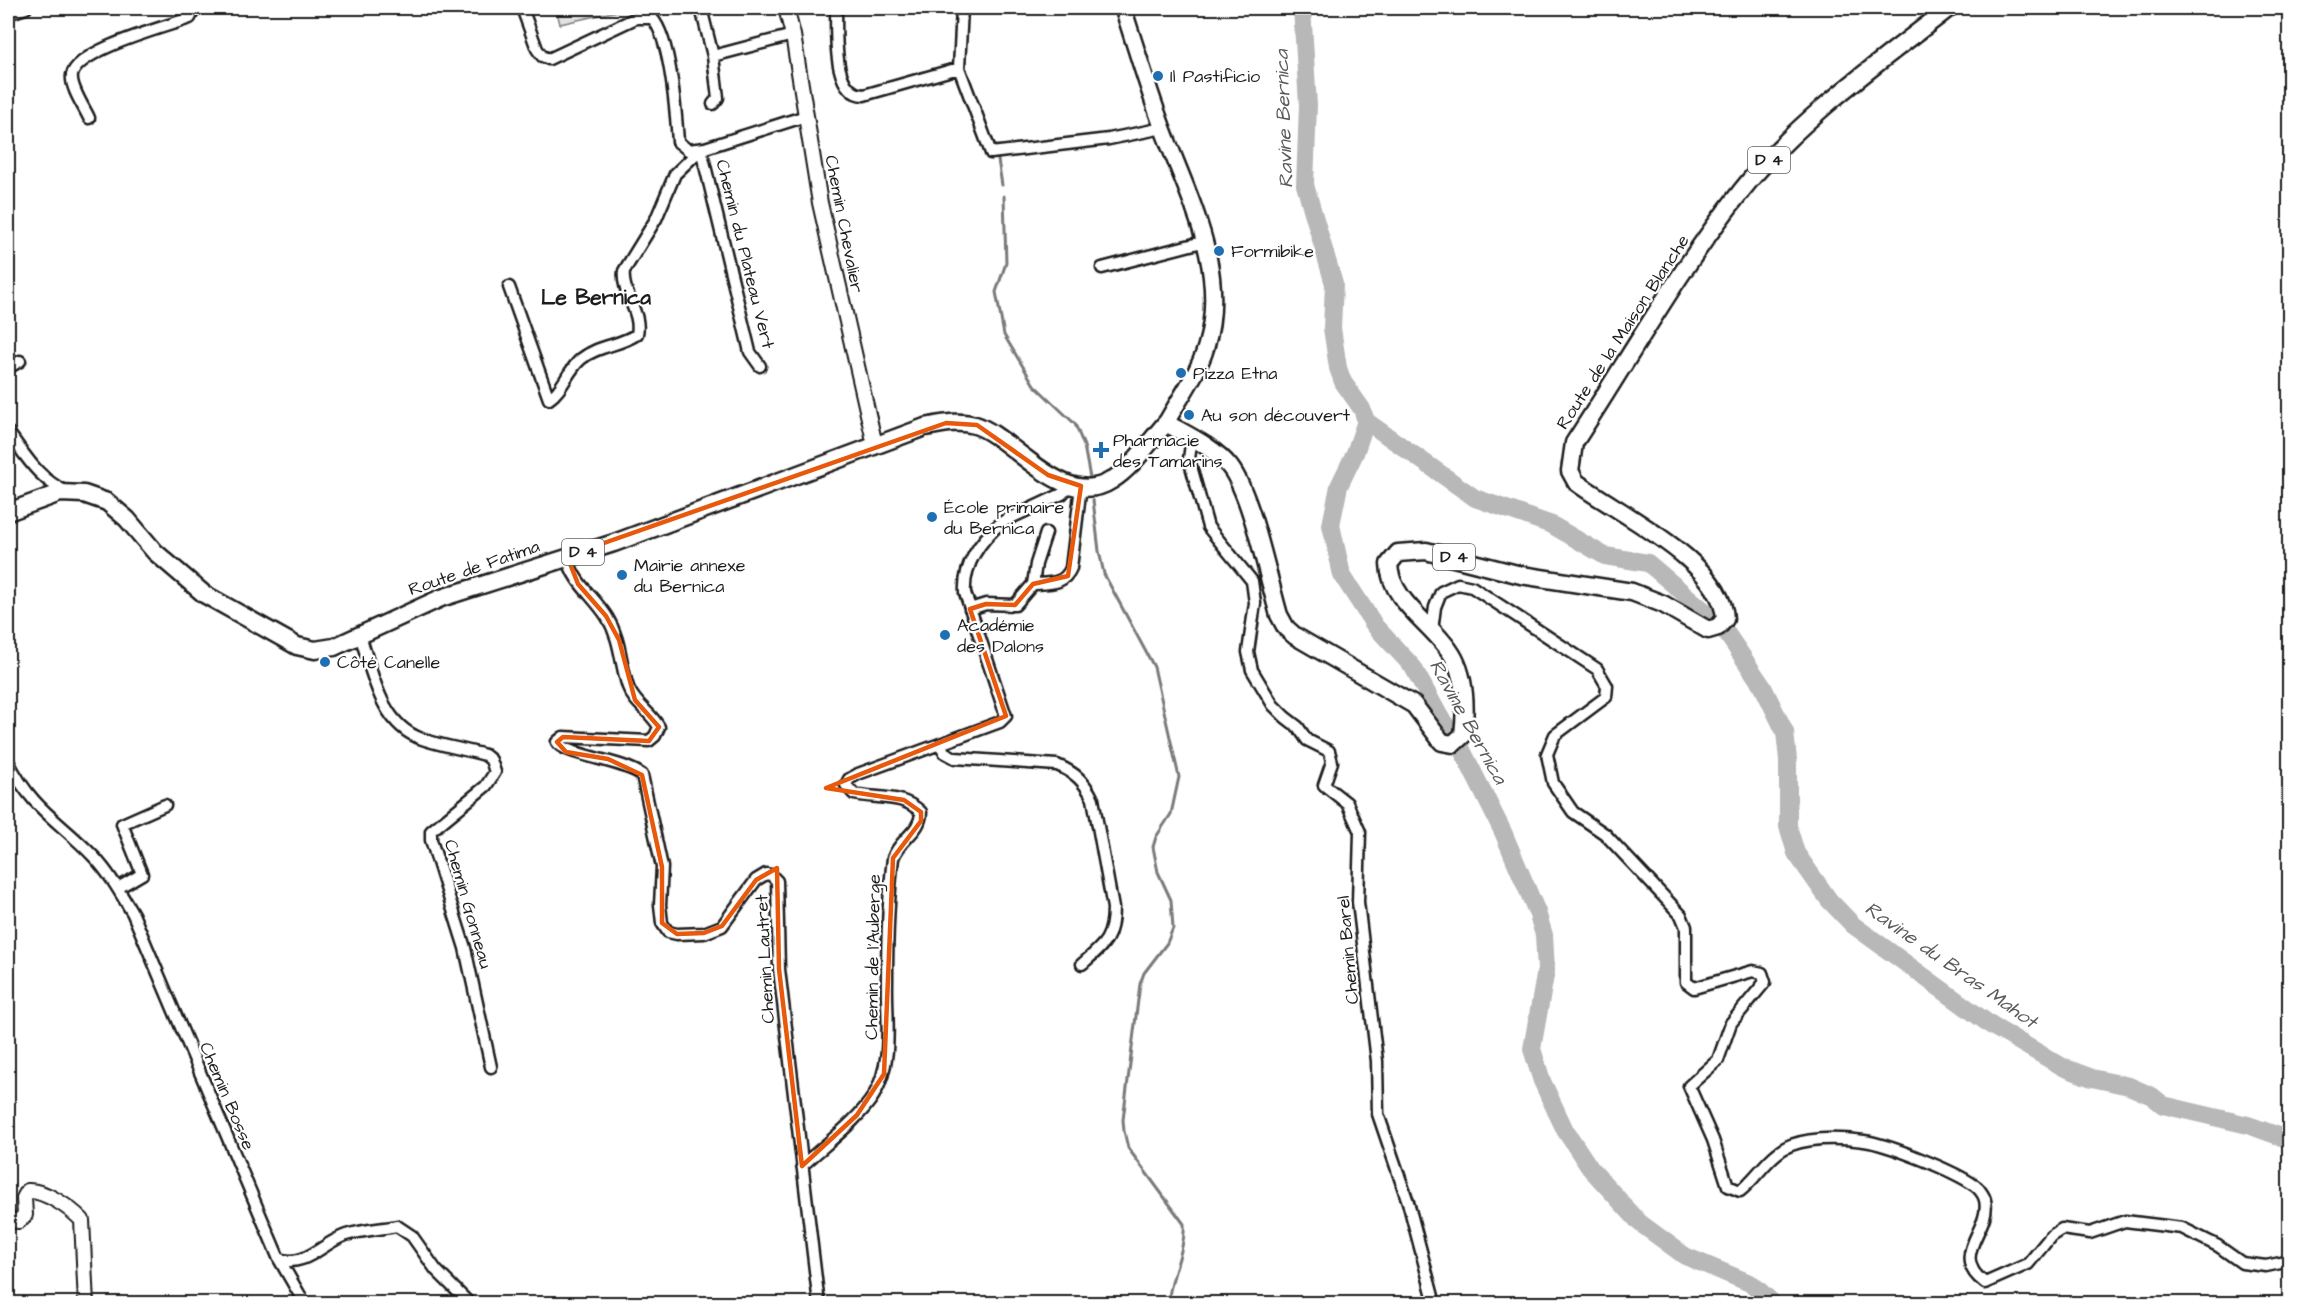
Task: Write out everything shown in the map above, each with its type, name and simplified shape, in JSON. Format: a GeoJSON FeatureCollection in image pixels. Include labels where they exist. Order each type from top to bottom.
{"type":"FeatureCollection","features":[{"type":"Feature","properties":{"kind":"main road"},"geometry":{"type":"LineString","coordinates":[[1076,485],[1097,486],[1112,481],[1166,423],[1202,359],[1207,344],[1214,294],[1206,241],[1163,128],[1123,8]]}},
{"type":"Feature","properties":{"kind":"main road","name":"Route de la Maison Blanche"},"geometry":{"type":"LineString","coordinates":[[1166,423],[1192,437],[1230,467],[1244,495],[1279,615],[1286,628],[1295,636],[1414,705],[1442,742],[1453,744],[1463,735],[1464,698],[1459,672],[1454,659],[1392,580],[1389,571],[1391,559],[1404,551],[1426,551],[1521,575],[1632,592],[1663,604],[1708,630],[1718,627],[1725,619],[1724,608],[1702,575],[1669,542],[1576,482],[1569,471],[1574,443],[1687,267],[1742,189],[1779,148],[1866,72],[1949,8]]}},
{"type":"Feature","properties":{"kind":"main road","name":"Route de Fatima"},"geometry":{"type":"LineString","coordinates":[[8,512],[60,493],[84,494],[107,502],[182,577],[204,594],[297,646],[315,650],[334,647],[441,598],[567,556],[614,543],[925,427],[964,423],[983,429],[1024,460],[1076,485]]}},
{"type":"Feature","properties":{"kind":"street"},"geometry":{"type":"LineString","coordinates":[[8,14],[26,8]]}},
{"type":"Feature","properties":{"kind":"street"},"geometry":{"type":"LineString","coordinates":[[89,118],[71,78],[74,70],[88,57],[106,47],[190,18],[194,15],[195,8]]}},
{"type":"Feature","properties":{"kind":"street","name":"Chemin du Plateau Vert"},"geometry":{"type":"LineString","coordinates":[[522,8],[537,49],[542,56],[549,59],[636,18],[652,18],[659,30],[669,66],[678,141],[688,150],[701,149],[806,116]]}},
{"type":"Feature","properties":{"kind":"street"},"geometry":{"type":"LineString","coordinates":[[701,8],[713,56],[717,98],[712,104]]}},
{"type":"Feature","properties":{"kind":"street","name":"Chemin Chevalier"},"geometry":{"type":"LineString","coordinates":[[786,8],[793,35],[832,259],[874,445]]}},
{"type":"Feature","properties":{"kind":"street"},"geometry":{"type":"LineString","coordinates":[[836,8],[840,73],[847,89],[855,95],[864,95],[958,68]]}},
{"type":"Feature","properties":{"kind":"street"},"geometry":{"type":"LineString","coordinates":[[962,8],[958,68],[990,153],[1109,139],[1163,128]]}},
{"type":"Feature","properties":{"kind":"street"},"geometry":{"type":"LineString","coordinates":[[713,56],[793,35]]}},
{"type":"Feature","properties":{"kind":"street","name":"Chemin du Plateau Vert"},"geometry":{"type":"LineString","coordinates":[[509,287],[549,399],[582,358],[599,348],[626,341],[637,334],[640,324],[623,279],[624,271],[656,219],[675,174],[701,149]]}},
{"type":"Feature","properties":{"kind":"street","name":"Chemin du Plateau Vert"},"geometry":{"type":"LineString","coordinates":[[701,149],[750,352],[760,366]]}},
{"type":"Feature","properties":{"kind":"street"},"geometry":{"type":"LineString","coordinates":[[1102,268],[1206,241]]}},
{"type":"Feature","properties":{"kind":"street"},"geometry":{"type":"LineString","coordinates":[[8,368],[20,361]]}},
{"type":"Feature","properties":{"kind":"street"},"geometry":{"type":"LineString","coordinates":[[8,432],[38,474],[50,484],[70,493]]}},
{"type":"Feature","properties":{"kind":"street","name":"Chemin Barel"},"geometry":{"type":"LineString","coordinates":[[1192,437],[1189,459],[1208,527],[1252,581],[1255,603],[1248,652],[1252,670],[1274,705],[1285,717],[1307,740],[1329,751],[1332,762],[1324,784],[1347,803],[1360,832],[1358,902],[1377,1061],[1378,1114],[1408,1202],[1435,1304]]}},
{"type":"Feature","properties":{"kind":"street"},"geometry":{"type":"LineString","coordinates":[[1033,584],[1063,580],[1068,576],[1078,509],[1076,485]]}},
{"type":"Feature","properties":{"kind":"street","name":"Chemin de l'Auberge"},"geometry":{"type":"LineString","coordinates":[[802,1166],[868,1103],[884,1074],[889,1034],[887,940],[893,858],[898,845],[921,821],[921,812],[913,804],[904,800],[854,794],[846,785],[849,779],[858,774],[1000,722],[1006,716],[965,593],[964,576],[986,537],[1002,522],[1076,485]]}},
{"type":"Feature","properties":{"kind":"street"},"geometry":{"type":"LineString","coordinates":[[970,609],[986,604],[1015,605],[1033,584],[1036,564],[1046,533]]}},
{"type":"Feature","properties":{"kind":"street","name":"Chemin Lautret"},"geometry":{"type":"LineString","coordinates":[[567,556],[571,572],[578,584],[606,616],[619,640],[628,687],[635,700],[653,717],[659,727],[655,736],[649,741],[563,737],[558,742],[566,752],[608,759],[642,775],[662,867],[660,905],[662,922],[668,932],[704,933],[722,926],[756,880],[766,874],[771,875],[777,882],[778,969],[819,1304]]}},
{"type":"Feature","properties":{"kind":"street"},"geometry":{"type":"LineString","coordinates":[[1432,630],[1435,607],[1441,592],[1458,584],[1472,586],[1597,669],[1607,686],[1605,697],[1554,735],[1547,754],[1553,783],[1573,812],[1605,834],[1681,915],[1686,927],[1686,982],[1694,987],[1752,971],[1762,973],[1766,982],[1731,1023],[1718,1060],[1689,1086],[1713,1140],[1728,1186],[1740,1191],[1789,1146],[1828,1139],[1864,1141],[1887,1146],[1976,1186],[1985,1200],[1982,1221],[1971,1244],[1970,1259],[1976,1276],[1985,1283],[2028,1264],[2051,1236],[2062,1229],[2090,1233],[2125,1221],[2182,1228],[2218,1246],[2242,1263],[2266,1266],[2289,1262]]}},
{"type":"Feature","properties":{"kind":"street","name":"Chemin Gonneau"},"geometry":{"type":"LineString","coordinates":[[360,635],[382,699],[397,723],[419,738],[485,755],[491,760],[495,772],[486,786],[431,831],[431,840],[465,948],[491,1066]]}},
{"type":"Feature","properties":{"kind":"street"},"geometry":{"type":"LineString","coordinates":[[941,744],[944,752],[955,758],[1057,765],[1072,771],[1086,786],[1093,800],[1113,908],[1113,922],[1109,939],[1082,964]]}},
{"type":"Feature","properties":{"kind":"street","name":"Chemin Bosse"},"geometry":{"type":"LineString","coordinates":[[8,761],[27,795],[93,855],[133,914],[279,1259],[305,1304]]}},
{"type":"Feature","properties":{"kind":"street"},"geometry":{"type":"LineString","coordinates":[[117,888],[142,874],[122,824],[165,805]]}},
{"type":"Feature","properties":{"kind":"street"},"geometry":{"type":"LineString","coordinates":[[8,1220],[19,1221],[25,1215],[24,1198],[28,1191],[36,1190],[74,1212],[82,1220],[87,1304]]}},
{"type":"Feature","properties":{"kind":"street"},"geometry":{"type":"LineString","coordinates":[[279,1259],[288,1262],[301,1261],[344,1236],[397,1226],[412,1236],[435,1270],[470,1304]]}},
{"type":"Feature","properties":{"kind":"highlighted area"},"geometry":{"type":"Polygon","coordinates":[[[946,423],[977,425],[1048,475],[1081,486],[1068,576],[1033,584],[1015,605],[986,604],[970,609],[1006,716],[826,788],[904,800],[921,812],[921,821],[893,858],[884,1074],[857,1115],[802,1166],[779,969],[777,868],[756,880],[722,926],[704,933],[677,934],[662,923],[662,867],[642,775],[608,759],[566,752],[557,742],[563,737],[649,741],[659,727],[635,700],[619,640],[606,616],[578,584],[567,556],[946,423]]]}},
{"type":"Feature","properties":{"kind":"shaded area"},"geometry":{"type":"Polygon","coordinates":[[[556,8],[631,8],[560,24],[556,8]]]}},
{"type":"Feature","properties":{"kind":"waterway"},"geometry":{"type":"LineString","coordinates":[[955,42],[956,8]]}},
{"type":"Feature","properties":{"kind":"waterway","name":"Ravine Bernica"},"geometry":{"type":"LineString","coordinates":[[1302,8],[1308,105],[1305,185],[1334,284],[1332,328],[1338,368],[1343,382],[1362,409],[1366,421],[1355,453],[1339,486],[1331,525],[1342,575],[1375,626],[1413,667],[1440,717],[1458,742],[1503,832],[1537,912],[1544,935],[1546,970],[1532,1049],[1542,1081],[1565,1130],[1590,1168],[1640,1223],[1685,1256],[1752,1284],[1774,1304]]}},
{"type":"Feature","properties":{"kind":"waterway"},"geometry":{"type":"LineString","coordinates":[[989,135],[996,146]]}},
{"type":"Feature","properties":{"kind":"waterway"},"geometry":{"type":"LineString","coordinates":[[998,160],[1002,185]]}},
{"type":"Feature","properties":{"kind":"waterway"},"geometry":{"type":"LineString","coordinates":[[1004,196],[1006,263],[996,292],[1004,335],[1034,385],[1075,424],[1084,446],[1090,478]]}},
{"type":"Feature","properties":{"kind":"waterway","name":"Ravine du Bras Mahot"},"geometry":{"type":"LineString","coordinates":[[1366,421],[1475,498],[1552,525],[1605,556],[1648,563],[1721,625],[1763,687],[1785,732],[1788,760],[1788,826],[1796,853],[1829,900],[1853,925],[1992,1026],[2063,1067],[2092,1078],[2129,1086],[2152,1096],[2163,1105],[2248,1125],[2290,1140]]}},
{"type":"Feature","properties":{"kind":"waterway"},"geometry":{"type":"LineString","coordinates":[[1093,500],[1104,574],[1154,667],[1179,777],[1171,814],[1156,837],[1153,847],[1158,872],[1171,900],[1173,928],[1167,943],[1144,973],[1140,984],[1123,1120],[1128,1148],[1184,1224],[1183,1244],[1168,1304]]}},
{"type":"Feature","properties":{"kind":"place","name":"Il Pastificio"},"geometry":{"type":"Point","coordinates":[1158,76]}},
{"type":"Feature","properties":{"kind":"place","name":"Formibike"},"geometry":{"type":"Point","coordinates":[1219,251]}},
{"type":"Feature","properties":{"kind":"place","name":"Pizza Etna"},"geometry":{"type":"Point","coordinates":[1181,373]}},
{"type":"Feature","properties":{"kind":"place","name":"Au son découvert"},"geometry":{"type":"Point","coordinates":[1189,415]}},
{"type":"Feature","properties":{"kind":"place","name":"Pharmacie des Tamarins"},"geometry":{"type":"Point","coordinates":[1101,450]}},
{"type":"Feature","properties":{"kind":"place","name":"École primaire du Bernica"},"geometry":{"type":"Point","coordinates":[932,517]}},
{"type":"Feature","properties":{"kind":"place","name":"Mairie annexe du Bernica"},"geometry":{"type":"Point","coordinates":[622,575]}},
{"type":"Feature","properties":{"kind":"place","name":"Académie des Dalons"},"geometry":{"type":"Point","coordinates":[945,635]}},
{"type":"Feature","properties":{"kind":"place","name":"Côté Canelle"},"geometry":{"type":"Point","coordinates":[325,662]}},
{"type":"Feature","properties":{"kind":"district","name":"Le Bernica"},"geometry":{"type":"Point","coordinates":[596,297]}}]}
